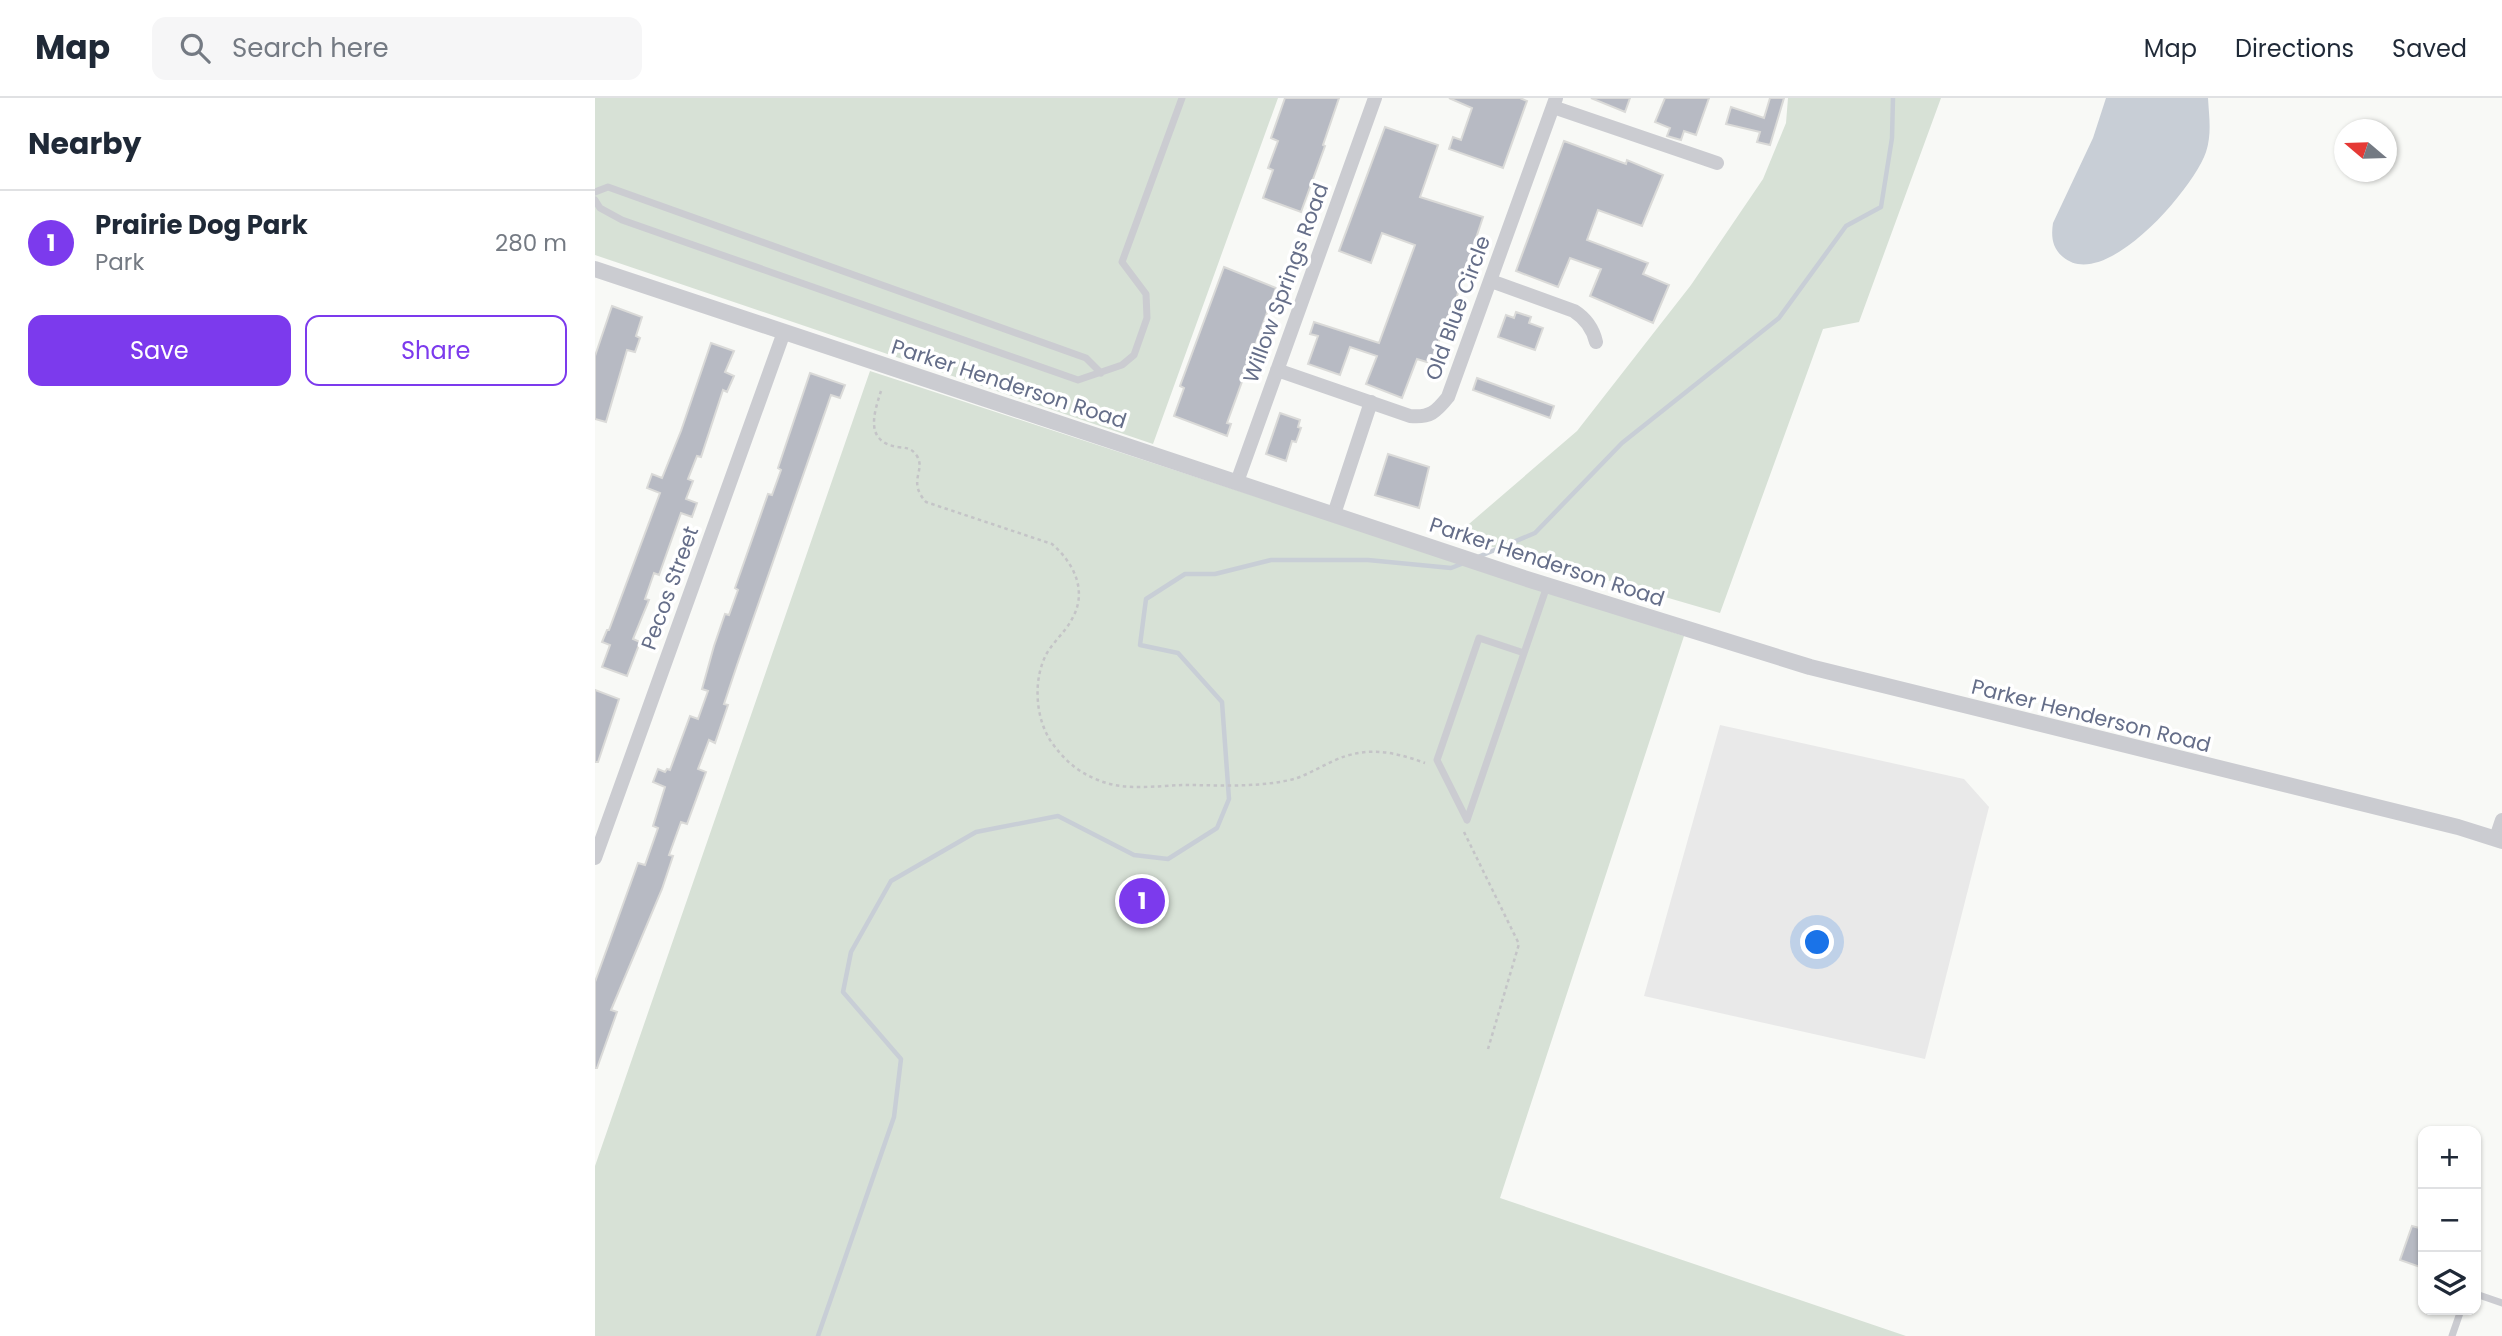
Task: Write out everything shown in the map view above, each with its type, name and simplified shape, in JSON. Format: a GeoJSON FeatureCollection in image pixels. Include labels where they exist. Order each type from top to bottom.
{"type":"FeatureCollection","features":[{"type":"Feature","properties":{"kind":"street","name":"Willow Springs Road"},"geometry":{"type":"LineString","coordinates":[[1237,482],[1374,98]]}},
{"type":"Feature","properties":{"kind":"street","name":"Old Blue Circle"},"geometry":{"type":"LineString","coordinates":[[1277,370],[1410,416],[1423,417],[1438,410],[1448,397],[1555,102]]}},
{"type":"Feature","properties":{"kind":"street"},"geometry":{"type":"LineString","coordinates":[[1555,102],[1717,163]]}},
{"type":"Feature","properties":{"kind":"street","name":"Parker Henderson Road"},"geometry":{"type":"LineString","coordinates":[[595,269],[1524,578],[1810,667],[2499,840]]}},
{"type":"Feature","properties":{"kind":"street"},"geometry":{"type":"LineString","coordinates":[[1491,281],[1574,311],[1584,317],[1596,342]]}},
{"type":"Feature","properties":{"kind":"street","name":"Pecos Street"},"geometry":{"type":"LineString","coordinates":[[595,858],[784,332]]}},
{"type":"Feature","properties":{"kind":"street"},"geometry":{"type":"LineString","coordinates":[[1334,514],[1371,402]]}},
{"type":"Feature","properties":{"kind":"street"},"geometry":{"type":"LineString","coordinates":[[2499,840],[2502,820]]}},
{"type":"Feature","properties":{"kind":"lane"},"geometry":{"type":"LineString","coordinates":[[595,200],[600,208],[622,220],[1078,380],[1122,365],[1134,355],[1147,318],[1146,294],[1122,262],[1182,98]]}},
{"type":"Feature","properties":{"kind":"lane"},"geometry":{"type":"LineString","coordinates":[[595,192],[608,187],[1086,358],[1101,373]]}},
{"type":"Feature","properties":{"kind":"lane"},"geometry":{"type":"LineString","coordinates":[[1524,653],[1479,638],[1437,760],[1467,820],[1490,751],[1524,653],[1547,585]]}},
{"type":"Feature","properties":{"kind":"lane"},"geometry":{"type":"LineString","coordinates":[[2481,1296],[2502,1303]]}},
{"type":"Feature","properties":{"kind":"lane"},"geometry":{"type":"LineString","coordinates":[[2452,1336],[2459,1315]]}},
{"type":"Feature","properties":{"kind":"path"},"geometry":{"type":"LineString","coordinates":[[881,391],[873,427],[883,442],[909,449],[917,457],[917,489],[926,502],[1052,544],[1065,555],[1075,569],[1079,586],[1078,603],[1072,620],[1046,655],[1038,682],[1038,710],[1048,736],[1061,756],[1079,771],[1101,782],[1124,786],[1245,785],[1268,784],[1296,778],[1353,753],[1394,753],[1430,765]]}},
{"type":"Feature","properties":{"kind":"path"},"geometry":{"type":"LineString","coordinates":[[1464,832],[1519,944],[1488,1049]]}},
{"type":"Feature","properties":{"kind":"shaded area"},"geometry":{"type":"Polygon","coordinates":[[[595,98],[1278,98],[1153,444],[595,255],[595,98]]]}},
{"type":"Feature","properties":{"kind":"shaded area"},"geometry":{"type":"Polygon","coordinates":[[[1788,98],[1941,98],[1859,322],[1823,329],[1720,613],[1455,536],[1577,431],[1691,285],[1763,179],[1786,123],[1788,98]]]}},
{"type":"Feature","properties":{"kind":"shaded area"},"geometry":{"type":"Polygon","coordinates":[[[2106,98],[2208,98],[2209,138],[2206,152],[2185,189],[2146,232],[2124,249],[2101,261],[2081,264],[2063,257],[2054,246],[2053,223],[2093,138],[2106,98]]]}},
{"type":"Feature","properties":{"kind":"shaded area"},"geometry":{"type":"Polygon","coordinates":[[[870,371],[1684,636],[1500,1198],[1906,1336],[595,1336],[595,1166],[870,371]]]}},
{"type":"Feature","properties":{"kind":"shaded area"},"geometry":{"type":"Polygon","coordinates":[[[1720,725],[1964,779],[1989,807],[1925,1059],[1644,996],[1720,725]]]}},
{"type":"Feature","properties":{"kind":"building"},"geometry":{"type":"Polygon","coordinates":[[[1285,98],[1339,98],[1301,212],[1263,198],[1273,170],[1268,168],[1278,141],[1271,138],[1285,98]]]}},
{"type":"Feature","properties":{"kind":"building"},"geometry":{"type":"Polygon","coordinates":[[[1449,98],[1520,98],[1527,101],[1503,168],[1449,149],[1453,137],[1461,140],[1472,108],[1449,98]]]}},
{"type":"Feature","properties":{"kind":"building"},"geometry":{"type":"Polygon","coordinates":[[[1591,98],[1630,98],[1625,112],[1591,98]]]}},
{"type":"Feature","properties":{"kind":"building"},"geometry":{"type":"Polygon","coordinates":[[[1665,98],[1709,98],[1696,135],[1684,131],[1681,140],[1667,136],[1670,128],[1655,122],[1665,98]]]}},
{"type":"Feature","properties":{"kind":"building"},"geometry":{"type":"Polygon","coordinates":[[[1770,98],[1784,98],[1770,145],[1757,142],[1760,132],[1726,124],[1731,107],[1764,118],[1770,98]]]}},
{"type":"Feature","properties":{"kind":"building"},"geometry":{"type":"Polygon","coordinates":[[[1385,127],[1438,145],[1420,197],[1483,217],[1457,296],[1430,363],[1417,359],[1402,398],[1366,384],[1377,356],[1350,347],[1340,375],[1308,364],[1318,336],[1310,334],[1314,322],[1379,343],[1415,245],[1382,233],[1371,263],[1339,251],[1385,127]]]}},
{"type":"Feature","properties":{"kind":"building"},"geometry":{"type":"Polygon","coordinates":[[[1564,141],[1626,164],[1627,160],[1663,175],[1642,226],[1598,210],[1587,240],[1648,263],[1643,274],[1669,285],[1653,323],[1590,296],[1601,269],[1570,258],[1558,287],[1516,271],[1564,141]]]}},
{"type":"Feature","properties":{"kind":"building"},"geometry":{"type":"Polygon","coordinates":[[[1224,267],[1276,288],[1227,423],[1231,424],[1227,436],[1174,416],[1184,388],[1180,386],[1224,267]]]}},
{"type":"Feature","properties":{"kind":"building"},"geometry":{"type":"Polygon","coordinates":[[[612,306],[642,317],[636,336],[640,338],[635,352],[627,350],[606,422],[595,419],[595,356],[612,306]]]}},
{"type":"Feature","properties":{"kind":"building"},"geometry":{"type":"Polygon","coordinates":[[[1516,312],[1531,317],[1529,323],[1543,328],[1535,350],[1498,337],[1506,315],[1514,318],[1516,312]]]}},
{"type":"Feature","properties":{"kind":"building"},"geometry":{"type":"Polygon","coordinates":[[[711,343],[734,351],[725,372],[734,376],[727,392],[723,390],[701,457],[697,456],[688,479],[693,481],[686,499],[697,503],[692,517],[681,513],[659,575],[654,573],[645,599],[649,600],[633,639],[640,642],[627,676],[602,667],[610,645],[602,642],[609,630],[660,493],[647,488],[652,474],[662,478],[711,343]]]}},
{"type":"Feature","properties":{"kind":"building"},"geometry":{"type":"Polygon","coordinates":[[[810,373],[845,385],[840,398],[831,395],[724,704],[728,705],[715,743],[709,740],[698,769],[706,772],[687,824],[681,822],[669,855],[673,856],[662,889],[611,1010],[617,1012],[595,1068],[595,982],[638,863],[645,865],[658,828],[653,826],[665,787],[653,782],[658,769],[665,772],[670,770],[690,716],[698,719],[708,691],[702,689],[714,646],[725,614],[729,615],[738,590],[735,588],[768,494],[772,495],[781,470],[778,468],[810,373]]]}},
{"type":"Feature","properties":{"kind":"building"},"geometry":{"type":"Polygon","coordinates":[[[1477,378],[1554,406],[1550,418],[1473,390],[1477,378]]]}},
{"type":"Feature","properties":{"kind":"building"},"geometry":{"type":"Polygon","coordinates":[[[1280,413],[1300,420],[1298,427],[1301,428],[1296,442],[1292,441],[1286,461],[1266,454],[1280,413]]]}},
{"type":"Feature","properties":{"kind":"building"},"geometry":{"type":"Polygon","coordinates":[[[1388,454],[1429,467],[1419,508],[1375,495],[1388,454]]]}},
{"type":"Feature","properties":{"kind":"building"},"geometry":{"type":"Polygon","coordinates":[[[595,690],[619,699],[598,762],[595,762],[595,690]]]}},
{"type":"Feature","properties":{"kind":"building"},"geometry":{"type":"Polygon","coordinates":[[[2412,1226],[2418,1228],[2418,1266],[2400,1260],[2412,1226]]]}},
{"type":"Feature","properties":{"kind":"waterway"},"geometry":{"type":"LineString","coordinates":[[1478,557],[1535,533],[1622,443],[1779,318],[1846,226],[1881,207],[1892,138],[1893,98]]}},
{"type":"Feature","properties":{"kind":"waterway"},"geometry":{"type":"LineString","coordinates":[[818,1336],[894,1117],[901,1059],[843,992],[851,952],[891,881],[976,832],[1058,816],[1134,855],[1168,859],[1217,828],[1229,799],[1222,702],[1178,653],[1140,645],[1146,599],[1185,574],[1215,574],[1271,560],[1368,560],[1451,568],[1464,563]]}},
{"type":"Feature","properties":{"kind":"place","name":"Prairie Dog Park"},"geometry":{"type":"Point","coordinates":[1142,901]}}]}
